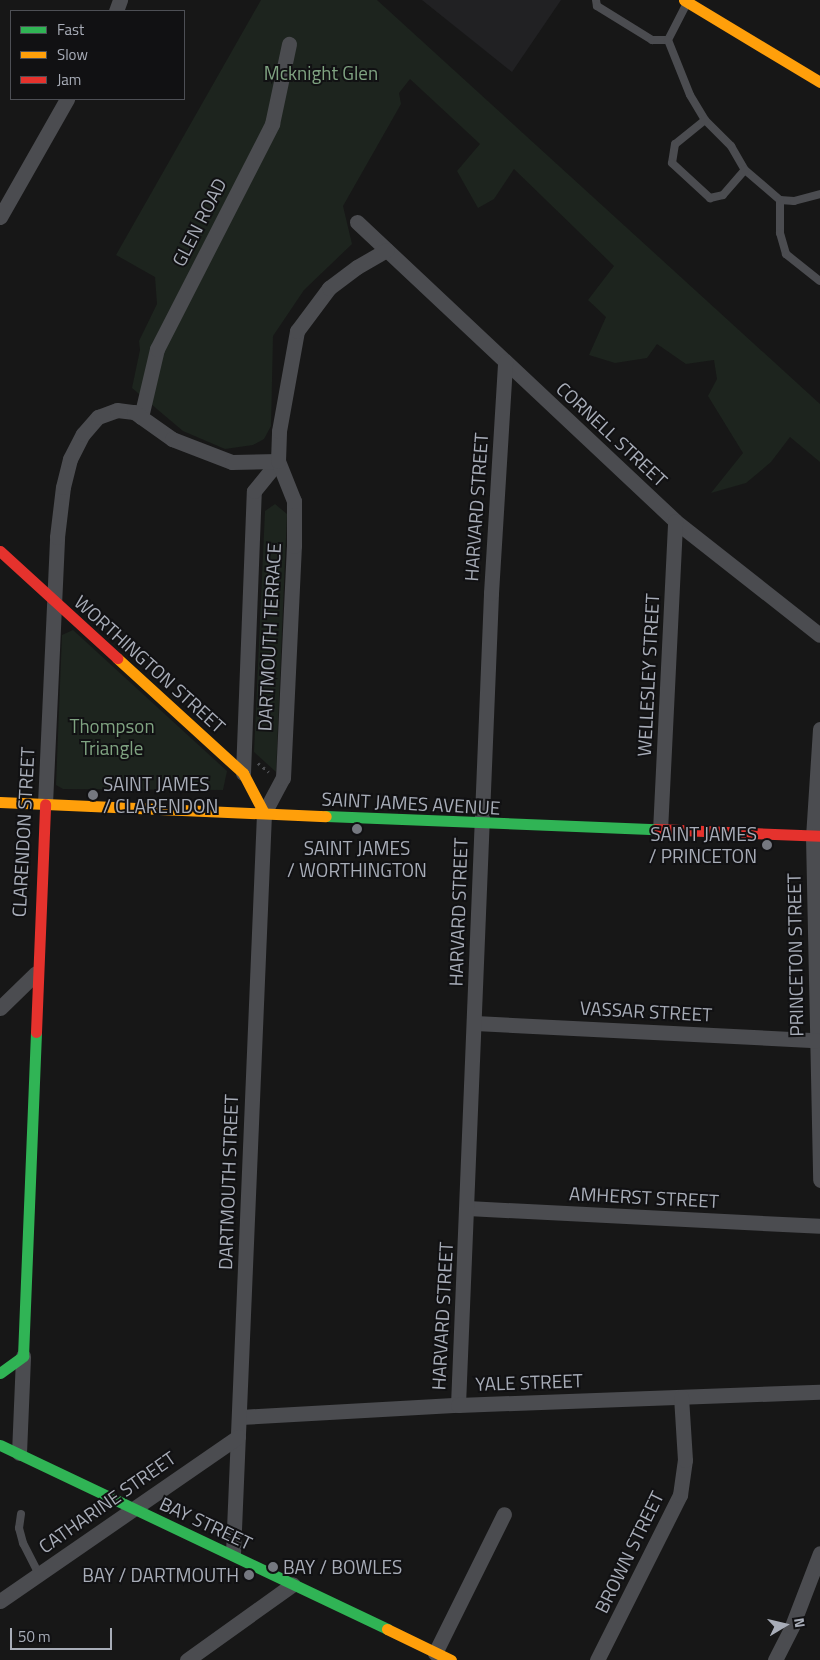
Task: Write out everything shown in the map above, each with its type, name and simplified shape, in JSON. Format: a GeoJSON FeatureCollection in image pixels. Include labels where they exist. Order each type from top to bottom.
{"type":"FeatureCollection","features":[{"type":"Feature","properties":{"kind":"main road"},"geometry":{"type":"LineString","coordinates":[[686,1],[820,82]]}},
{"type":"Feature","properties":{"kind":"main road","name":"WORTHINGTON STREET"},"geometry":{"type":"LineString","coordinates":[[0,551],[244,773],[264,813]]}},
{"type":"Feature","properties":{"kind":"main road","name":"SAINT JAMES AVENUE"},"geometry":{"type":"LineString","coordinates":[[0,802],[480,824],[817,836]]}},
{"type":"Feature","properties":{"kind":"main road","name":"CLARENDON STREET"},"geometry":{"type":"LineString","coordinates":[[23,1356],[36,973],[45,804]]}},
{"type":"Feature","properties":{"kind":"main road"},"geometry":{"type":"LineString","coordinates":[[0,1373],[23,1356]]}},
{"type":"Feature","properties":{"kind":"main road","name":"BAY STREET"},"geometry":{"type":"LineString","coordinates":[[0,1446],[19,1453],[131,1508],[232,1553],[450,1660]]}},
{"type":"Feature","properties":{"kind":"street","name":"GLEN ROAD"},"geometry":{"type":"LineString","coordinates":[[141,417],[157,349],[272,124],[289,44]]}},
{"type":"Feature","properties":{"kind":"street"},"geometry":{"type":"LineString","coordinates":[[0,217],[66,100]]}},
{"type":"Feature","properties":{"kind":"street","name":"CORNELL STREET"},"geometry":{"type":"LineString","coordinates":[[357,222],[676,521],[820,635]]}},
{"type":"Feature","properties":{"kind":"street","name":"DARTMOUTH TERRACE"},"geometry":{"type":"LineString","coordinates":[[264,813],[283,778],[294,546],[294,501],[278,461],[279,431],[297,331],[329,288],[357,266],[387,250]]}},
{"type":"Feature","properties":{"kind":"street","name":"HARVARD STREET"},"geometry":{"type":"LineString","coordinates":[[458,1405],[475,1023],[480,824],[505,361]]}},
{"type":"Feature","properties":{"kind":"street","name":"CLARENDON STREET"},"geometry":{"type":"LineString","coordinates":[[45,804],[54,599],[63,487],[70,459],[83,434],[98,417],[117,410],[141,417],[172,439],[232,462],[278,461]]}},
{"type":"Feature","properties":{"kind":"street","name":"DARTMOUTH TERRACE"},"geometry":{"type":"LineString","coordinates":[[244,773],[254,491],[278,461]]}},
{"type":"Feature","properties":{"kind":"street","name":"WELLESLEY STREET"},"geometry":{"type":"LineString","coordinates":[[660,831],[676,521]]}},
{"type":"Feature","properties":{"kind":"street","name":"PRINCETON STREET"},"geometry":{"type":"LineString","coordinates":[[820,729],[817,836],[816,1040],[820,1180]]}},
{"type":"Feature","properties":{"kind":"street","name":"DARTMOUTH STREET"},"geometry":{"type":"LineString","coordinates":[[232,1553],[240,1417],[264,813]]}},
{"type":"Feature","properties":{"kind":"street"},"geometry":{"type":"LineString","coordinates":[[0,1008],[36,973]]}},
{"type":"Feature","properties":{"kind":"street","name":"VASSAR STREET"},"geometry":{"type":"LineString","coordinates":[[475,1023],[816,1040]]}},
{"type":"Feature","properties":{"kind":"street","name":"AMHERST STREET"},"geometry":{"type":"LineString","coordinates":[[467,1208],[820,1226]]}},
{"type":"Feature","properties":{"kind":"street","name":"CLARENDON STREET"},"geometry":{"type":"LineString","coordinates":[[19,1453],[23,1356]]}},
{"type":"Feature","properties":{"kind":"street","name":"YALE STREET"},"geometry":{"type":"LineString","coordinates":[[240,1417],[458,1405],[820,1392]]}},
{"type":"Feature","properties":{"kind":"street","name":"BROWN STREET"},"geometry":{"type":"LineString","coordinates":[[598,1660],[680,1495],[685,1460],[681,1397]]}},
{"type":"Feature","properties":{"kind":"street","name":"CATHARINE STREET"},"geometry":{"type":"LineString","coordinates":[[0,1601],[131,1508],[238,1437]]}},
{"type":"Feature","properties":{"kind":"street"},"geometry":{"type":"LineString","coordinates":[[435,1653],[504,1514]]}},
{"type":"Feature","properties":{"kind":"street"},"geometry":{"type":"LineString","coordinates":[[775,1660],[820,1558],[820,1553]]}},
{"type":"Feature","properties":{"kind":"street"},"geometry":{"type":"LineString","coordinates":[[187,1660],[293,1584]]}},
{"type":"Feature","properties":{"kind":"lane"},"geometry":{"type":"LineString","coordinates":[[596,0],[597,6],[652,40],[668,40]]}},
{"type":"Feature","properties":{"kind":"lane"},"geometry":{"type":"LineString","coordinates":[[686,1],[668,40],[690,95],[705,120],[731,146],[745,170],[780,200],[794,201],[820,194]]}},
{"type":"Feature","properties":{"kind":"lane"},"geometry":{"type":"LineString","coordinates":[[705,120],[675,144],[672,163],[710,198],[723,195],[745,170]]}},
{"type":"Feature","properties":{"kind":"lane"},"geometry":{"type":"LineString","coordinates":[[780,200],[780,233],[786,254],[820,281]]}},
{"type":"Feature","properties":{"kind":"lane"},"geometry":{"type":"LineString","coordinates":[[21,1514],[19,1523],[24,1543],[39,1574]]}},
{"type":"Feature","properties":{"kind":"path"},"geometry":{"type":"LineString","coordinates":[[253,759],[274,777]]}},
{"type":"Feature","properties":{"kind":"shaded area"},"geometry":{"type":"Polygon","coordinates":[[[422,0],[561,0],[512,72],[422,0]]]}},
{"type":"Feature","properties":{"kind":"green space","name":"Mcknight Glen"},"geometry":{"type":"Polygon","coordinates":[[[261,0],[377,0],[820,404],[820,462],[790,437],[771,462],[746,483],[711,493],[743,453],[708,396],[717,379],[714,360],[686,364],[657,344],[647,358],[615,363],[589,355],[606,317],[588,300],[614,266],[514,169],[494,199],[478,208],[457,171],[480,144],[410,79],[399,93],[401,104],[343,206],[352,244],[304,290],[273,336],[271,426],[264,439],[253,445],[225,449],[183,431],[132,388],[140,350],[139,341],[157,304],[155,277],[116,255],[261,0]]]}},
{"type":"Feature","properties":{"kind":"green space"},"geometry":{"type":"Polygon","coordinates":[[[275,504],[287,514],[276,772],[254,752],[265,511],[275,504]]]}},
{"type":"Feature","properties":{"kind":"green space","name":"Thompson Triangle"},"geometry":{"type":"Polygon","coordinates":[[[73,630],[227,771],[223,790],[63,789],[56,785],[62,635],[73,630]]]}},
{"type":"Feature","properties":{"kind":"traffic: fast"},"geometry":{"type":"LineString","coordinates":[[326,816],[656,829]]}},
{"type":"Feature","properties":{"kind":"traffic: fast"},"geometry":{"type":"LineString","coordinates":[[0,1373],[23,1356],[36,1032]]}},
{"type":"Feature","properties":{"kind":"traffic: fast"},"geometry":{"type":"LineString","coordinates":[[0,1445],[387,1629]]}},
{"type":"Feature","properties":{"kind":"traffic: slow"},"geometry":{"type":"LineString","coordinates":[[684,0],[820,82]]}},
{"type":"Feature","properties":{"kind":"traffic: slow"},"geometry":{"type":"LineString","coordinates":[[117,658],[243,773],[264,813]]}},
{"type":"Feature","properties":{"kind":"traffic: slow"},"geometry":{"type":"LineString","coordinates":[[0,802],[326,816]]}},
{"type":"Feature","properties":{"kind":"traffic: slow"},"geometry":{"type":"LineString","coordinates":[[387,1629],[451,1660]]}},
{"type":"Feature","properties":{"kind":"traffic: jam"},"geometry":{"type":"LineString","coordinates":[[0,551],[117,658]]}},
{"type":"Feature","properties":{"kind":"traffic: jam"},"geometry":{"type":"LineString","coordinates":[[36,1032],[45,804]]}},
{"type":"Feature","properties":{"kind":"traffic: jam"},"geometry":{"type":"LineString","coordinates":[[656,829],[820,836]]}},
{"type":"Feature","properties":{"kind":"place","name":"SAINT JAMES / CLARENDON"},"geometry":{"type":"Point","coordinates":[93,795]}},
{"type":"Feature","properties":{"kind":"place","name":"SAINT JAMES / WORTHINGTON"},"geometry":{"type":"Point","coordinates":[357,829]}},
{"type":"Feature","properties":{"kind":"place","name":"SAINT JAMES / PRINCETON"},"geometry":{"type":"Point","coordinates":[767,845]}},
{"type":"Feature","properties":{"kind":"place","name":"BAY / BOWLES"},"geometry":{"type":"Point","coordinates":[273,1567]}},
{"type":"Feature","properties":{"kind":"place","name":"BAY / DARTMOUTH"},"geometry":{"type":"Point","coordinates":[249,1575]}}]}
